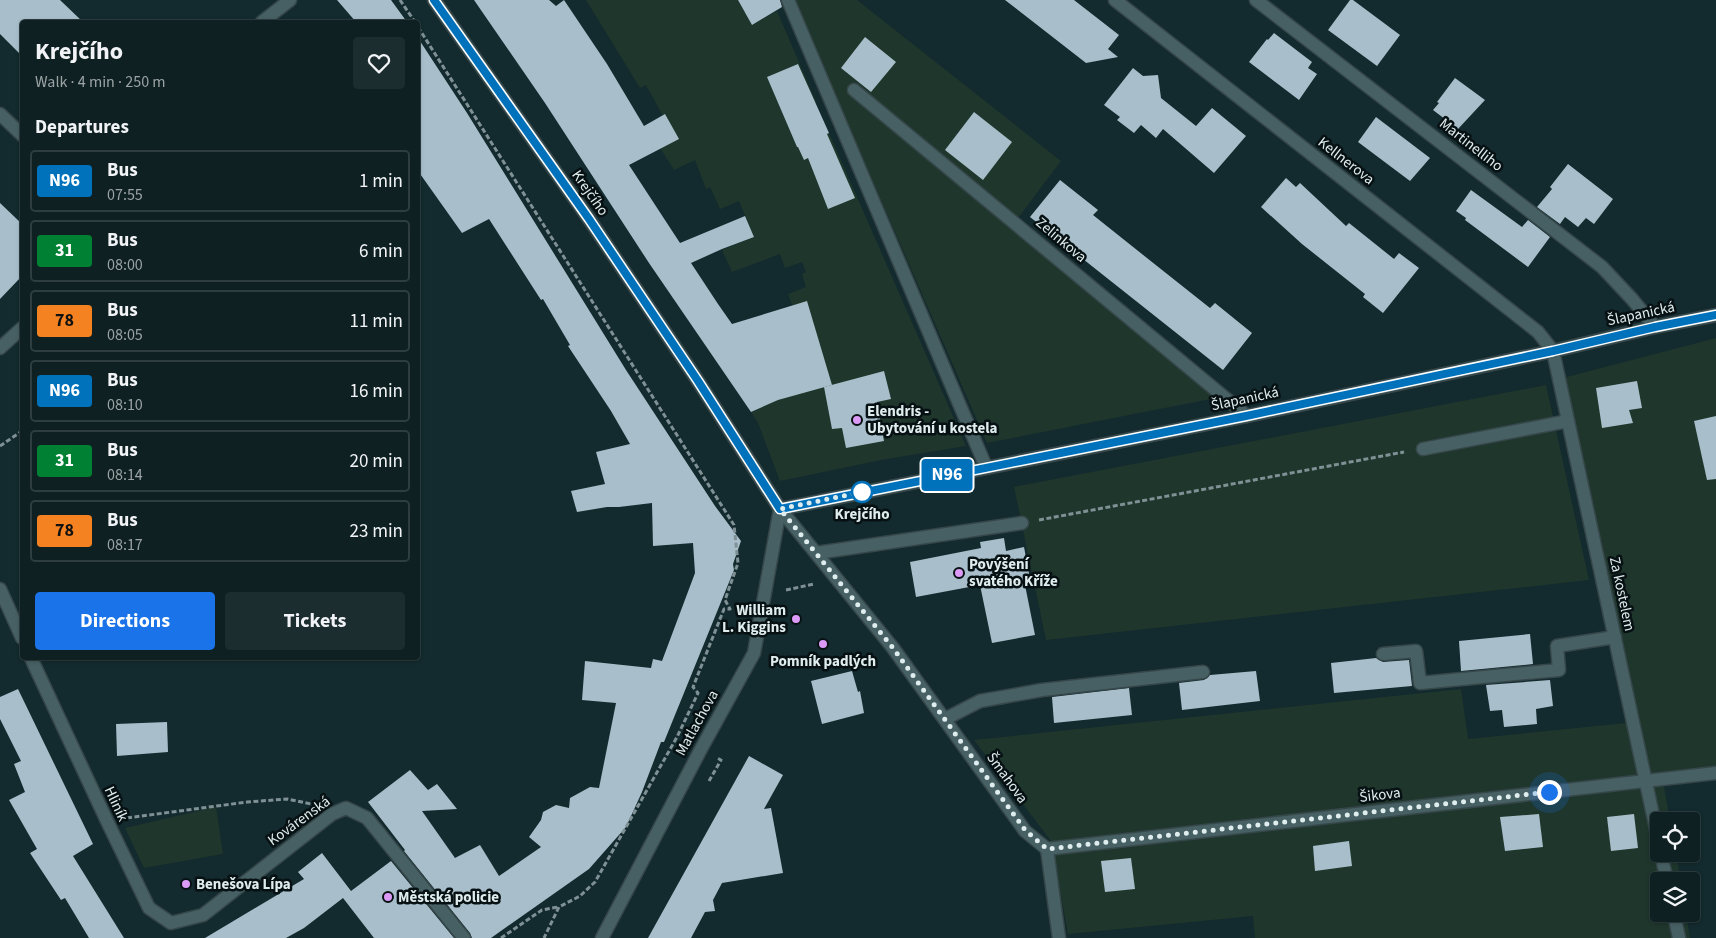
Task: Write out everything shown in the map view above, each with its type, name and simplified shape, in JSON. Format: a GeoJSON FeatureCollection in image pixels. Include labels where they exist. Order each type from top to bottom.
{"type":"FeatureCollection","features":[{"type":"Feature","properties":{"kind":"street"},"geometry":{"type":"LineString","coordinates":[[265,20],[290,0]]}},
{"type":"Feature","properties":{"kind":"street","name":"Krejčího"},"geometry":{"type":"LineString","coordinates":[[434,0],[589,219],[698,381],[780,509],[816,553]]}},
{"type":"Feature","properties":{"kind":"street"},"geometry":{"type":"LineString","coordinates":[[788,0],[986,467]]}},
{"type":"Feature","properties":{"kind":"street","name":"Kellnerova"},"geometry":{"type":"LineString","coordinates":[[1115,0],[1538,332],[1553,351]]}},
{"type":"Feature","properties":{"kind":"street","name":"Martinelliho"},"geometry":{"type":"LineString","coordinates":[[1256,0],[1602,267],[1655,327]]}},
{"type":"Feature","properties":{"kind":"street","name":"Zelinkova"},"geometry":{"type":"LineString","coordinates":[[854,90],[1246,416]]}},
{"type":"Feature","properties":{"kind":"street"},"geometry":{"type":"LineString","coordinates":[[0,114],[20,133]]}},
{"type":"Feature","properties":{"kind":"street","name":"Šlapanická"},"geometry":{"type":"LineString","coordinates":[[780,509],[1246,416],[1716,315]]}},
{"type":"Feature","properties":{"kind":"street"},"geometry":{"type":"LineString","coordinates":[[0,348],[20,330]]}},
{"type":"Feature","properties":{"kind":"street","name":"Za kostelem"},"geometry":{"type":"LineString","coordinates":[[1553,351],[1652,812]]}},
{"type":"Feature","properties":{"kind":"street"},"geometry":{"type":"LineString","coordinates":[[1423,448],[1568,421]]}},
{"type":"Feature","properties":{"kind":"street","name":"Matlachova"},"geometry":{"type":"LineString","coordinates":[[602,938],[700,750],[754,653],[780,509]]}},
{"type":"Feature","properties":{"kind":"street"},"geometry":{"type":"LineString","coordinates":[[816,553],[1022,523]]}},
{"type":"Feature","properties":{"kind":"street","name":"Šmahova"},"geometry":{"type":"LineString","coordinates":[[816,553],[893,648],[1025,830],[1047,849]]}},
{"type":"Feature","properties":{"kind":"street"},"geometry":{"type":"LineString","coordinates":[[0,589],[20,634]]}},
{"type":"Feature","properties":{"kind":"street"},"geometry":{"type":"LineString","coordinates":[[1384,654],[1416,651],[1420,683],[1559,670],[1557,646],[1614,637]]}},
{"type":"Feature","properties":{"kind":"street","name":"Hliník"},"geometry":{"type":"LineString","coordinates":[[32,660],[149,908],[171,923],[203,915]]}},
{"type":"Feature","properties":{"kind":"street"},"geometry":{"type":"LineString","coordinates":[[945,719],[980,701],[1042,690],[1203,672]]}},
{"type":"Feature","properties":{"kind":"street","name":"Šikova"},"geometry":{"type":"LineString","coordinates":[[1047,849],[1716,773]]}},
{"type":"Feature","properties":{"kind":"street","name":"Kovárenská"},"geometry":{"type":"LineString","coordinates":[[203,915],[332,814],[346,808],[367,818],[464,938]]}},
{"type":"Feature","properties":{"kind":"street"},"geometry":{"type":"LineString","coordinates":[[1047,849],[1059,938]]}},
{"type":"Feature","properties":{"kind":"street"},"geometry":{"type":"LineString","coordinates":[[1676,922],[1679,938]]}},
{"type":"Feature","properties":{"kind":"path"},"geometry":{"type":"LineString","coordinates":[[400,0],[414,20]]}},
{"type":"Feature","properties":{"kind":"path"},"geometry":{"type":"LineString","coordinates":[[420,30],[734,525],[738,563],[725,600],[730,609],[724,609],[693,687],[698,693],[677,737],[595,882],[580,896],[559,907],[542,910],[501,938]]}},
{"type":"Feature","properties":{"kind":"path"},"geometry":{"type":"LineString","coordinates":[[0,446],[20,433]]}},
{"type":"Feature","properties":{"kind":"path"},"geometry":{"type":"LineString","coordinates":[[1022,523],[1423,448]]}},
{"type":"Feature","properties":{"kind":"path"},"geometry":{"type":"LineString","coordinates":[[106,819],[125,819],[247,802],[287,799],[310,804],[332,814]]}},
{"type":"Feature","properties":{"kind":"path"},"geometry":{"type":"LineString","coordinates":[[544,938],[559,907]]}},
{"type":"Feature","properties":{"kind":"green space"},"geometry":{"type":"Polygon","coordinates":[[[586,0],[738,0],[752,25],[777,11],[816,102],[784,117],[797,147],[829,133],[966,446],[881,460],[780,481],[758,423],[751,412],[778,400],[802,393],[821,350],[814,325],[798,304],[792,305],[788,294],[806,287],[802,274],[806,272],[802,262],[785,268],[780,254],[732,272],[722,250],[754,237],[739,201],[720,209],[710,187],[706,189],[695,160],[674,170],[660,148],[663,116],[646,85],[640,88],[586,0]]]}},
{"type":"Feature","properties":{"kind":"green space"},"geometry":{"type":"Polygon","coordinates":[[[794,0],[857,0],[1061,161],[1018,218],[1231,395],[987,443],[794,0]]]}},
{"type":"Feature","properties":{"kind":"green space"},"geometry":{"type":"Polygon","coordinates":[[[1716,338],[1716,769],[1662,775],[1668,812],[1650,812],[1650,862],[1677,862],[1679,872],[1650,872],[1650,922],[1687,922],[1690,938],[1255,938],[1253,916],[1068,934],[1051,841],[974,740],[1461,689],[1468,739],[1626,723],[1600,570],[1559,379],[1716,338]]]}},
{"type":"Feature","properties":{"kind":"green space"},"geometry":{"type":"Polygon","coordinates":[[[1546,385],[1589,580],[1046,640],[1014,487],[1546,385]]]}},
{"type":"Feature","properties":{"kind":"green space"},"geometry":{"type":"Polygon","coordinates":[[[216,807],[223,854],[144,868],[125,828],[216,807]]]}},
{"type":"Feature","properties":{"kind":"building"},"geometry":{"type":"Polygon","coordinates":[[[0,0],[60,0],[81,20],[20,20],[20,54],[0,34],[0,0]]]}},
{"type":"Feature","properties":{"kind":"building"},"geometry":{"type":"Polygon","coordinates":[[[337,0],[391,0],[406,20],[354,20],[337,0]]]}},
{"type":"Feature","properties":{"kind":"building"},"geometry":{"type":"Polygon","coordinates":[[[474,0],[549,0],[556,6],[564,0],[607,64],[644,126],[665,114],[679,139],[629,165],[680,243],[745,216],[754,237],[691,263],[718,304],[732,324],[807,301],[832,385],[778,400],[751,412],[649,263],[545,103],[474,0]]]}},
{"type":"Feature","properties":{"kind":"building"},"geometry":{"type":"Polygon","coordinates":[[[738,0],[780,0],[782,7],[752,25],[738,0]]]}},
{"type":"Feature","properties":{"kind":"building"},"geometry":{"type":"Polygon","coordinates":[[[1005,0],[1074,0],[1119,35],[1108,49],[1118,57],[1086,63],[1005,0]]]}},
{"type":"Feature","properties":{"kind":"building"},"geometry":{"type":"Polygon","coordinates":[[[1350,0],[1353,0],[1400,35],[1377,66],[1328,30],[1350,0]]]}},
{"type":"Feature","properties":{"kind":"building"},"geometry":{"type":"Polygon","coordinates":[[[1274,33],[1312,62],[1308,68],[1317,74],[1299,100],[1249,62],[1274,33]]]}},
{"type":"Feature","properties":{"kind":"building"},"geometry":{"type":"Polygon","coordinates":[[[865,37],[896,62],[871,92],[841,68],[865,37]]]}},
{"type":"Feature","properties":{"kind":"building"},"geometry":{"type":"Polygon","coordinates":[[[420,41],[467,113],[626,370],[715,506],[741,541],[733,564],[734,570],[664,742],[661,742],[626,827],[589,869],[491,938],[472,938],[368,802],[410,770],[428,790],[437,784],[457,809],[422,811],[455,858],[480,845],[499,876],[541,847],[529,837],[541,820],[543,812],[556,805],[569,808],[570,798],[590,787],[599,788],[616,703],[582,700],[585,661],[651,668],[653,659],[662,661],[695,573],[693,543],[653,546],[652,503],[577,512],[571,491],[605,484],[596,452],[630,444],[611,411],[568,346],[570,345],[543,299],[541,300],[489,219],[462,233],[420,174],[420,41]]]}},
{"type":"Feature","properties":{"kind":"building"},"geometry":{"type":"Polygon","coordinates":[[[798,64],[829,133],[827,134],[855,198],[828,209],[808,158],[804,160],[797,147],[767,77],[798,64]]]}},
{"type":"Feature","properties":{"kind":"building"},"geometry":{"type":"Polygon","coordinates":[[[1133,68],[1143,76],[1158,75],[1161,98],[1196,126],[1212,108],[1246,136],[1214,173],[1163,129],[1156,138],[1141,125],[1134,133],[1117,120],[1120,117],[1104,105],[1133,68]]]}},
{"type":"Feature","properties":{"kind":"building"},"geometry":{"type":"Polygon","coordinates":[[[1455,78],[1485,100],[1458,129],[1433,110],[1455,78]]]}},
{"type":"Feature","properties":{"kind":"building"},"geometry":{"type":"Polygon","coordinates":[[[974,112],[1012,142],[983,180],[945,150],[974,112]]]}},
{"type":"Feature","properties":{"kind":"building"},"geometry":{"type":"Polygon","coordinates":[[[1376,117],[1430,158],[1410,181],[1358,142],[1376,117]]]}},
{"type":"Feature","properties":{"kind":"building"},"geometry":{"type":"Polygon","coordinates":[[[1568,164],[1613,199],[1594,224],[1586,218],[1578,227],[1565,217],[1560,224],[1537,207],[1552,189],[1550,187],[1568,164]]]}},
{"type":"Feature","properties":{"kind":"building"},"geometry":{"type":"Polygon","coordinates":[[[1286,178],[1296,187],[1300,183],[1346,226],[1349,223],[1394,259],[1399,253],[1419,268],[1383,313],[1363,297],[1365,294],[1302,244],[1261,207],[1286,178]]]}},
{"type":"Feature","properties":{"kind":"building"},"geometry":{"type":"Polygon","coordinates":[[[1060,180],[1098,210],[1093,215],[1210,308],[1215,303],[1252,333],[1223,370],[1030,217],[1060,180]]]}},
{"type":"Feature","properties":{"kind":"building"},"geometry":{"type":"Polygon","coordinates":[[[1471,190],[1522,227],[1528,220],[1550,237],[1528,267],[1465,220],[1466,218],[1456,211],[1471,190]]]}},
{"type":"Feature","properties":{"kind":"building"},"geometry":{"type":"Polygon","coordinates":[[[0,203],[20,222],[20,278],[0,299],[0,203]]]}},
{"type":"Feature","properties":{"kind":"building"},"geometry":{"type":"Polygon","coordinates":[[[884,371],[891,399],[877,402],[884,441],[846,448],[842,428],[832,429],[824,387],[884,371]]]}},
{"type":"Feature","properties":{"kind":"building"},"geometry":{"type":"Polygon","coordinates":[[[1637,381],[1642,408],[1629,410],[1633,423],[1602,428],[1596,388],[1637,381]]]}},
{"type":"Feature","properties":{"kind":"building"},"geometry":{"type":"Polygon","coordinates":[[[1716,416],[1716,479],[1707,480],[1694,421],[1716,416]]]}},
{"type":"Feature","properties":{"kind":"building"},"geometry":{"type":"Polygon","coordinates":[[[1004,538],[1006,551],[1024,547],[1031,584],[1025,585],[1035,635],[992,643],[980,585],[916,597],[910,562],[981,548],[980,542],[1004,538]]]}},
{"type":"Feature","properties":{"kind":"building"},"geometry":{"type":"Polygon","coordinates":[[[1530,634],[1533,664],[1461,671],[1459,641],[1530,634]]]}},
{"type":"Feature","properties":{"kind":"building"},"geometry":{"type":"Polygon","coordinates":[[[1376,658],[1383,662],[1409,660],[1412,686],[1334,693],[1331,663],[1376,658]]]}},
{"type":"Feature","properties":{"kind":"building"},"geometry":{"type":"Polygon","coordinates":[[[852,671],[858,692],[860,691],[864,713],[822,724],[811,681],[852,671]]]}},
{"type":"Feature","properties":{"kind":"building"},"geometry":{"type":"Polygon","coordinates":[[[1256,671],[1260,701],[1182,710],[1179,683],[1204,680],[1210,675],[1256,671]]]}},
{"type":"Feature","properties":{"kind":"building"},"geometry":{"type":"Polygon","coordinates":[[[1550,680],[1553,706],[1536,709],[1537,724],[1504,727],[1502,710],[1490,711],[1486,685],[1550,680]]]}},
{"type":"Feature","properties":{"kind":"building"},"geometry":{"type":"Polygon","coordinates":[[[1129,688],[1132,715],[1054,723],[1052,697],[1129,688]]]}},
{"type":"Feature","properties":{"kind":"building"},"geometry":{"type":"Polygon","coordinates":[[[18,689],[93,844],[73,856],[124,938],[89,938],[65,898],[61,900],[30,853],[37,849],[9,800],[25,792],[14,764],[21,761],[0,719],[0,697],[18,689]]]}},
{"type":"Feature","properties":{"kind":"building"},"geometry":{"type":"Polygon","coordinates":[[[167,722],[168,752],[117,756],[116,724],[167,722]]]}},
{"type":"Feature","properties":{"kind":"building"},"geometry":{"type":"Polygon","coordinates":[[[749,756],[783,775],[764,809],[771,808],[783,873],[722,883],[713,900],[715,911],[705,912],[691,938],[648,938],[749,756]]]}},
{"type":"Feature","properties":{"kind":"building"},"geometry":{"type":"Polygon","coordinates":[[[1539,814],[1543,847],[1505,851],[1500,817],[1539,814]]]}},
{"type":"Feature","properties":{"kind":"building"},"geometry":{"type":"Polygon","coordinates":[[[1634,814],[1638,848],[1611,851],[1607,817],[1634,814]]]}},
{"type":"Feature","properties":{"kind":"building"},"geometry":{"type":"Polygon","coordinates":[[[1349,841],[1352,866],[1315,871],[1313,846],[1349,841]]]}},
{"type":"Feature","properties":{"kind":"building"},"geometry":{"type":"Polygon","coordinates":[[[322,853],[351,891],[391,861],[454,938],[374,938],[343,898],[304,928],[286,938],[205,938],[304,879],[298,872],[322,853]]]}},
{"type":"Feature","properties":{"kind":"building"},"geometry":{"type":"Polygon","coordinates":[[[1131,858],[1135,889],[1105,892],[1101,861],[1131,858]]]}},
{"type":"Feature","properties":{"kind":"bus line","name":"N96"},"geometry":{"type":"LineString","coordinates":[[434,0],[589,219],[698,381],[780,509],[1246,416],[1716,315]]}},
{"type":"Feature","properties":{"kind":"place","name":"Elendris - Ubytování u kostela"},"geometry":{"type":"Point","coordinates":[857,420]}},
{"type":"Feature","properties":{"kind":"place","name":"Krejčího"},"geometry":{"type":"Point","coordinates":[862,492]}},
{"type":"Feature","properties":{"kind":"place","name":"Povýšení svatého Kříže"},"geometry":{"type":"Point","coordinates":[959,573]}},
{"type":"Feature","properties":{"kind":"place","name":"William L. Kiggins"},"geometry":{"type":"Point","coordinates":[796,619]}},
{"type":"Feature","properties":{"kind":"place","name":"Pomník padlých"},"geometry":{"type":"Point","coordinates":[823,644]}},
{"type":"Feature","properties":{"kind":"place","name":"Benešova Lípa"},"geometry":{"type":"Point","coordinates":[186,884]}},
{"type":"Feature","properties":{"kind":"place","name":"Městská policie"},"geometry":{"type":"Point","coordinates":[388,897]}},
{"type":"Feature","properties":{"kind":"route"},"geometry":{"type":"LineString","coordinates":[[862,492],[780,509],[893,648],[1025,830],[1047,849],[1549,792]]}}]}
